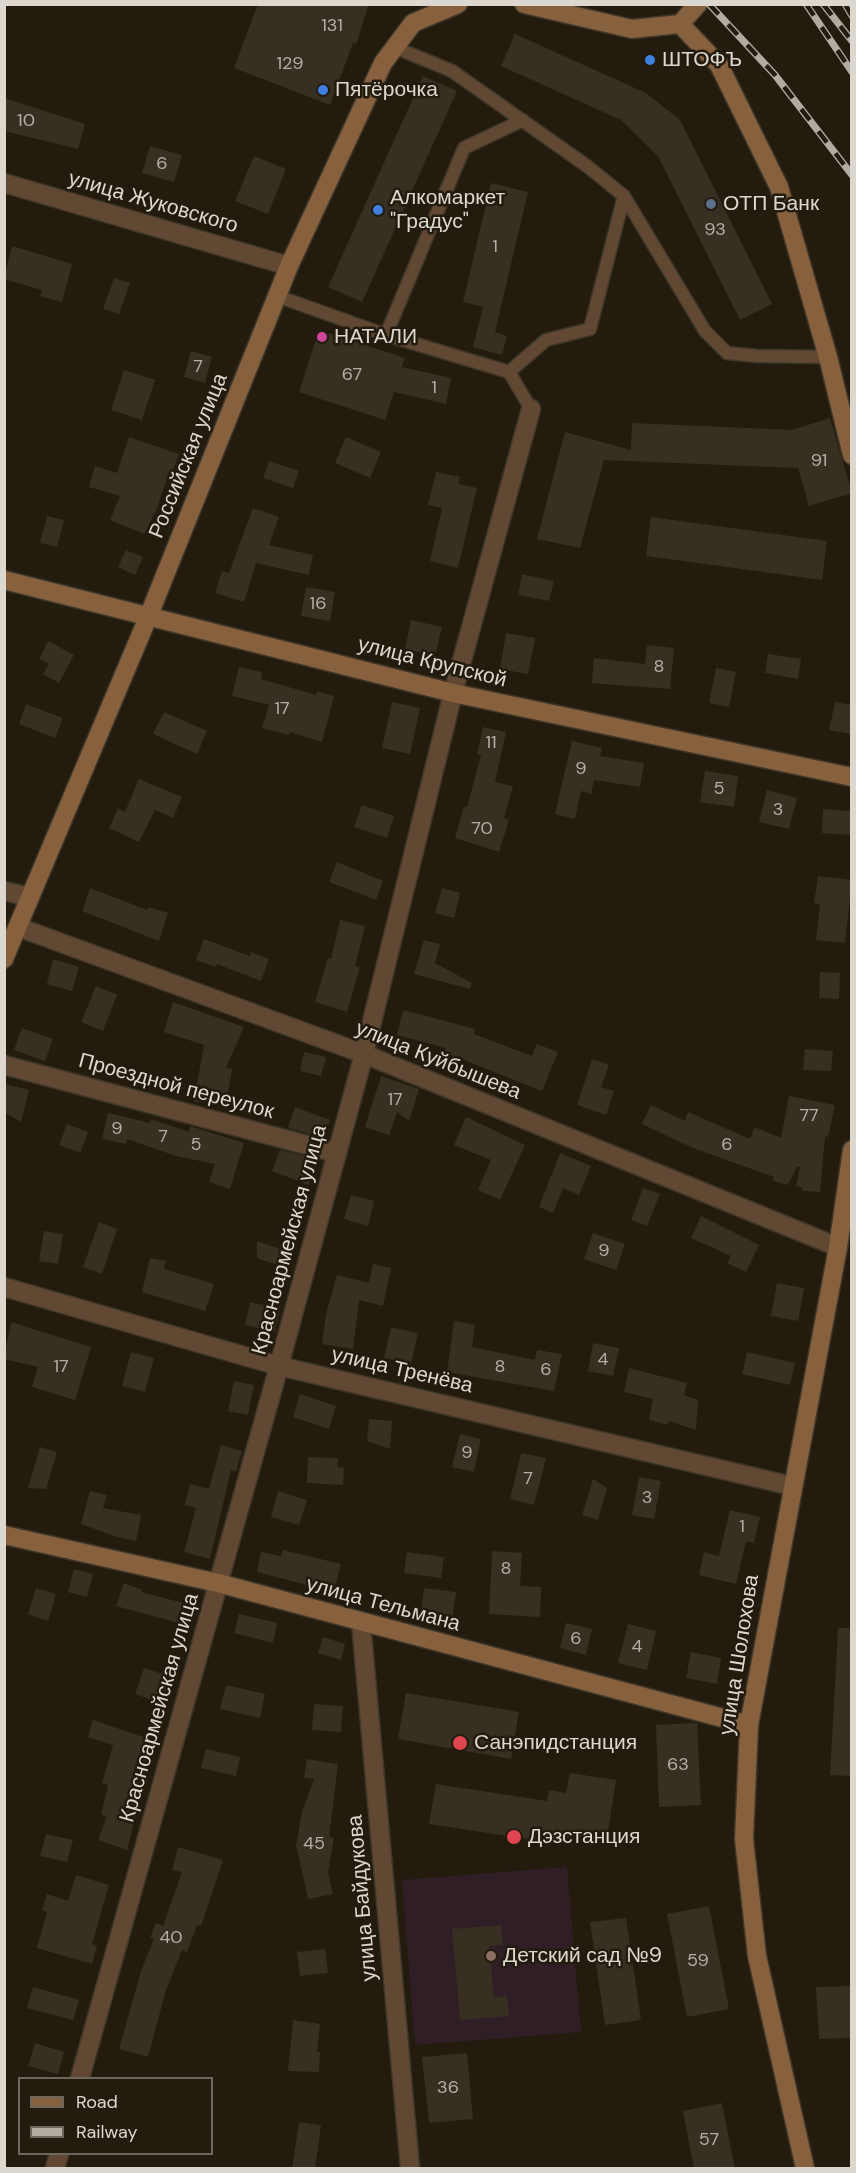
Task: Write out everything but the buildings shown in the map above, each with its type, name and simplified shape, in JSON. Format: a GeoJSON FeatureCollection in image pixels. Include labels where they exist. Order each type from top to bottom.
{"type":"FeatureCollection","features":[{"type":"Feature","properties":{"kind":"street","name":"Российская улица"},"geometry":{"type":"LineString","coordinates":[[4,959],[149,615],[277,296],[382,63],[413,23],[458,4]]}},
{"type":"Feature","properties":{"kind":"street"},"geometry":{"type":"LineString","coordinates":[[524,4],[632,29],[680,24],[698,4]]}},
{"type":"Feature","properties":{"kind":"street"},"geometry":{"type":"LineString","coordinates":[[680,24],[719,65],[779,187],[828,357],[852,455]]}},
{"type":"Feature","properties":{"kind":"street","name":"улица Жуковского"},"geometry":{"type":"LineString","coordinates":[[4,183],[290,266]]}},
{"type":"Feature","properties":{"kind":"street","name":"Красноармейская улица"},"geometry":{"type":"LineString","coordinates":[[81,2077],[364,1054],[453,693],[531,409]]}},
{"type":"Feature","properties":{"kind":"street","name":"улица Крупской"},"geometry":{"type":"LineString","coordinates":[[4,580],[453,693],[852,777]]}},
{"type":"Feature","properties":{"kind":"street"},"geometry":{"type":"LineString","coordinates":[[4,891],[30,897]]}},
{"type":"Feature","properties":{"kind":"street","name":"улица Куйбышева"},"geometry":{"type":"LineString","coordinates":[[18,927],[364,1054],[838,1247]]}},
{"type":"Feature","properties":{"kind":"street","name":"Проездной переулок"},"geometry":{"type":"LineString","coordinates":[[4,1065],[337,1153]]}},
{"type":"Feature","properties":{"kind":"street","name":"улица Шолохова"},"geometry":{"type":"LineString","coordinates":[[805,2169],[757,1956],[744,1839],[749,1725],[838,1247],[852,1150]]}},
{"type":"Feature","properties":{"kind":"street","name":"улица Тренёва"},"geometry":{"type":"LineString","coordinates":[[4,1287],[279,1366],[792,1486]]}},
{"type":"Feature","properties":{"kind":"street","name":"улица Тельмана"},"geometry":{"type":"LineString","coordinates":[[4,1535],[218,1583],[749,1725]]}},
{"type":"Feature","properties":{"kind":"street","name":"улица Байдукова"},"geometry":{"type":"LineString","coordinates":[[361,1623],[410,2169]]}},
{"type":"Feature","properties":{"kind":"lane"},"geometry":{"type":"LineString","coordinates":[[394,47],[452,71],[587,166],[624,196],[705,331],[727,353],[757,356],[828,357]]}},
{"type":"Feature","properties":{"kind":"lane"},"geometry":{"type":"LineString","coordinates":[[386,335],[464,148],[523,120]]}},
{"type":"Feature","properties":{"kind":"lane"},"geometry":{"type":"LineString","coordinates":[[509,372],[546,340],[590,329],[624,196]]}},
{"type":"Feature","properties":{"kind":"lane"},"geometry":{"type":"LineString","coordinates":[[277,296],[386,335],[509,372],[531,409]]}},
{"type":"Feature","properties":{"kind":"shaded area","name":"Детский сад №9"},"geometry":{"type":"Polygon","coordinates":[[[567,1867],[581,2032],[415,2045],[402,1880],[567,1867]]]}},
{"type":"Feature","properties":{"kind":"railway"},"geometry":{"type":"LineString","coordinates":[[709,4],[775,75],[852,175]]}},
{"type":"Feature","properties":{"kind":"railway"},"geometry":{"type":"LineString","coordinates":[[806,4],[852,72]]}},
{"type":"Feature","properties":{"kind":"railway"},"geometry":{"type":"LineString","coordinates":[[823,4],[852,41]]}},
{"type":"Feature","properties":{"kind":"railway"},"geometry":{"type":"LineString","coordinates":[[845,4],[852,16]]}},
{"type":"Feature","properties":{"kind":"place","name":"ШТОФЪ"},"geometry":{"type":"Point","coordinates":[650,60]}},
{"type":"Feature","properties":{"kind":"place","name":"Пятёрочка"},"geometry":{"type":"Point","coordinates":[323,90]}},
{"type":"Feature","properties":{"kind":"place","name":"ОТП Банк"},"geometry":{"type":"Point","coordinates":[711,204]}},
{"type":"Feature","properties":{"kind":"place","name":"Алкомаркет \"Градус\""},"geometry":{"type":"Point","coordinates":[378,210]}},
{"type":"Feature","properties":{"kind":"place","name":"НАТАЛИ"},"geometry":{"type":"Point","coordinates":[322,337]}},
{"type":"Feature","properties":{"kind":"place","name":"Санэпидстанция"},"geometry":{"type":"Point","coordinates":[460,1743]}},
{"type":"Feature","properties":{"kind":"place","name":"Дэзстанция"},"geometry":{"type":"Point","coordinates":[514,1837]}},
{"type":"Feature","properties":{"kind":"place","name":"Детский сад №9"},"geometry":{"type":"Point","coordinates":[491,1956]}}]}
